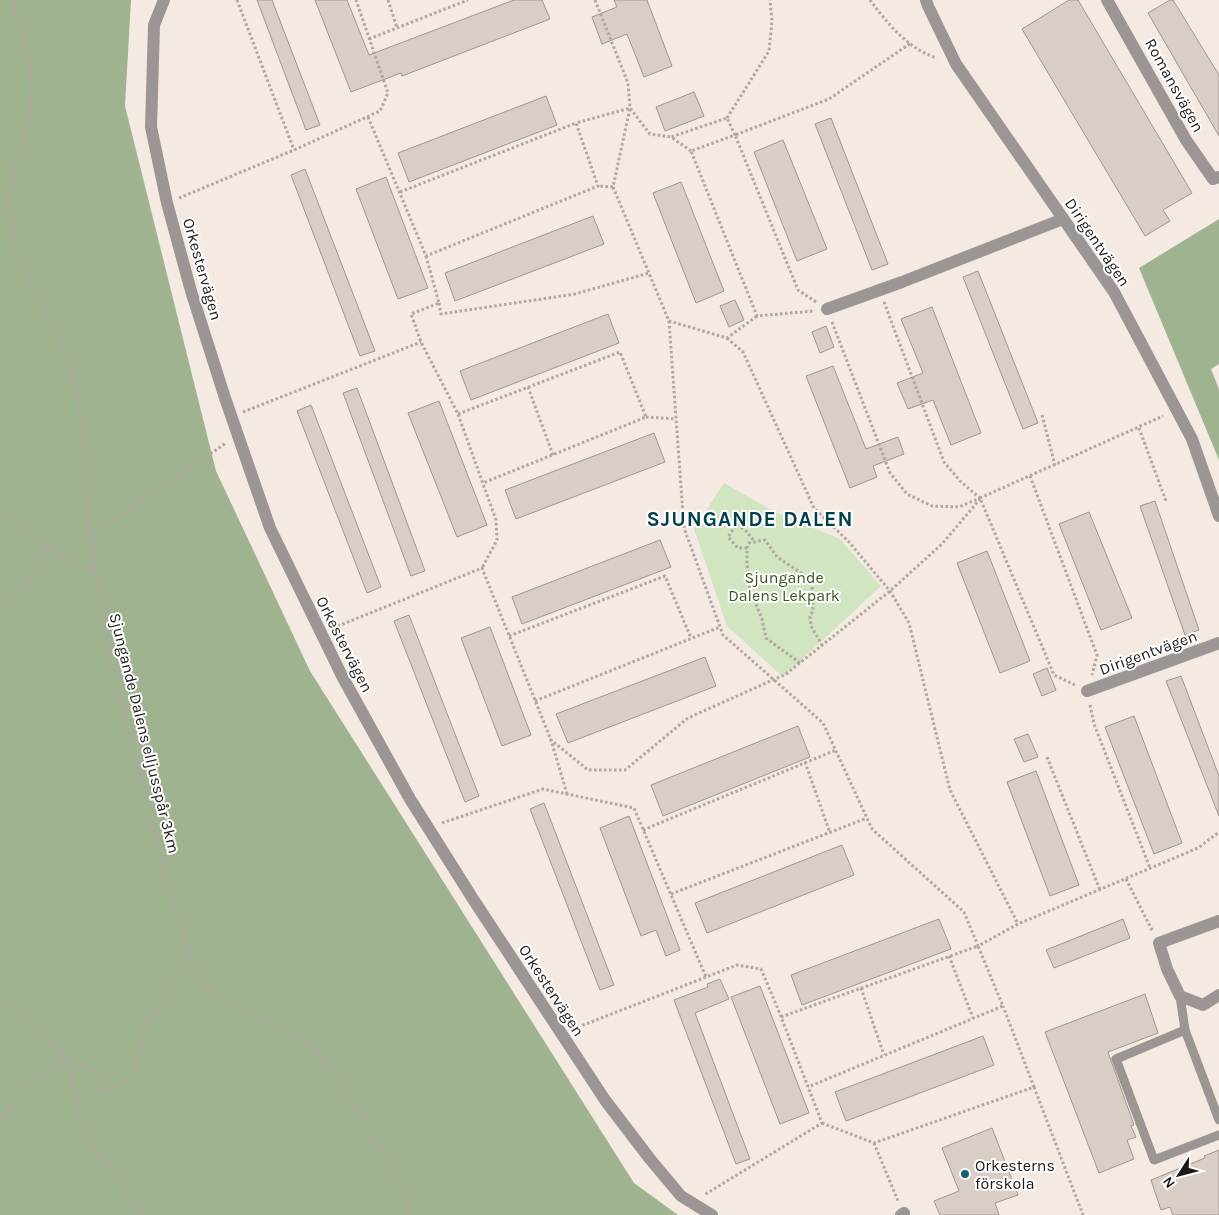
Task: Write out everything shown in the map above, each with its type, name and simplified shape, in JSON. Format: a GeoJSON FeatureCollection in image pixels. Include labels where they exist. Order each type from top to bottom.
{"type":"FeatureCollection","features":[{"type":"Feature","properties":{"kind":"street","name":"Orkestervägen"},"geometry":{"type":"LineString","coordinates":[[164,0],[154,25],[151,127],[167,203],[191,291],[231,417],[270,528],[342,676],[410,799],[473,899],[605,1100],[681,1196],[712,1215]]}},
{"type":"Feature","properties":{"kind":"street","name":"Dirigentvägen"},"geometry":{"type":"LineString","coordinates":[[926,0],[956,64],[1114,292],[1192,439],[1219,516]]}},
{"type":"Feature","properties":{"kind":"street","name":"Romansvägen"},"geometry":{"type":"LineString","coordinates":[[1107,0],[1186,140],[1213,179],[1219,177]]}},
{"type":"Feature","properties":{"kind":"street"},"geometry":{"type":"LineString","coordinates":[[826,309],[1063,219]]}},
{"type":"Feature","properties":{"kind":"street","name":"Dirigentvägen"},"geometry":{"type":"LineString","coordinates":[[1087,691],[1219,643]]}},
{"type":"Feature","properties":{"kind":"street"},"geometry":{"type":"LineString","coordinates":[[1219,921],[1159,943],[1167,969],[1180,996],[1203,1005],[1219,996]]}},
{"type":"Feature","properties":{"kind":"lane"},"geometry":{"type":"LineString","coordinates":[[1180,996],[1185,1030],[1219,1120]]}},
{"type":"Feature","properties":{"kind":"lane"},"geometry":{"type":"LineString","coordinates":[[1185,1030],[1116,1059],[1154,1160],[1219,1136]]}},
{"type":"Feature","properties":{"kind":"path","name":"Sjungande Dalens elljusspår 3km"},"geometry":{"type":"LineString","coordinates":[[13,0],[28,57],[31,80],[31,103],[28,122],[11,180],[11,217],[14,240],[24,270],[62,345],[76,388],[82,425],[84,482],[94,573],[114,674],[159,849],[190,957],[202,980],[220,998],[250,1016],[286,1032],[314,1050],[344,1087],[379,1149],[412,1215]]}},
{"type":"Feature","properties":{"kind":"path"},"geometry":{"type":"LineString","coordinates":[[237,0],[294,150]]}},
{"type":"Feature","properties":{"kind":"path"},"geometry":{"type":"LineString","coordinates":[[167,203],[294,150],[380,111],[388,93],[356,0]]}},
{"type":"Feature","properties":{"kind":"path"},"geometry":{"type":"LineString","coordinates":[[388,0],[397,28]]}},
{"type":"Feature","properties":{"kind":"path"},"geometry":{"type":"LineString","coordinates":[[370,39],[468,0]]}},
{"type":"Feature","properties":{"kind":"path"},"geometry":{"type":"LineString","coordinates":[[595,0],[628,83],[630,108],[613,187],[669,321],[684,528],[723,635],[823,723],[872,829],[964,912],[1003,1006],[1083,1215]]}},
{"type":"Feature","properties":{"kind":"path"},"geometry":{"type":"LineString","coordinates":[[630,108],[650,134],[671,136],[727,118],[769,51],[772,21],[770,0]]}},
{"type":"Feature","properties":{"kind":"path"},"geometry":{"type":"LineString","coordinates":[[870,0],[889,26],[911,43],[926,54],[956,64]]}},
{"type":"Feature","properties":{"kind":"path"},"geometry":{"type":"LineString","coordinates":[[691,151],[829,99],[911,43]]}},
{"type":"Feature","properties":{"kind":"path"},"geometry":{"type":"LineString","coordinates":[[400,192],[576,122],[630,108]]}},
{"type":"Feature","properties":{"kind":"path"},"geometry":{"type":"LineString","coordinates":[[368,117],[426,256],[441,314],[575,294],[649,273]]}},
{"type":"Feature","properties":{"kind":"path"},"geometry":{"type":"LineString","coordinates":[[727,118],[798,290],[826,309],[890,473],[907,494],[932,506],[959,507],[1176,410]]}},
{"type":"Feature","properties":{"kind":"path"},"geometry":{"type":"LineString","coordinates":[[576,122],[598,186]]}},
{"type":"Feature","properties":{"kind":"path"},"geometry":{"type":"LineString","coordinates":[[671,136],[691,151],[756,316]]}},
{"type":"Feature","properties":{"kind":"path"},"geometry":{"type":"LineString","coordinates":[[426,256],[598,186],[613,187]]}},
{"type":"Feature","properties":{"kind":"path"},"geometry":{"type":"LineString","coordinates":[[880,290],[944,462],[961,482],[980,498],[1054,675],[1087,691]]}},
{"type":"Feature","properties":{"kind":"path"},"geometry":{"type":"LineString","coordinates":[[321,633],[482,568],[497,540],[496,520],[458,414],[421,342],[412,314],[439,303]]}},
{"type":"Feature","properties":{"kind":"path"},"geometry":{"type":"LineString","coordinates":[[727,338],[756,316],[826,309]]}},
{"type":"Feature","properties":{"kind":"path"},"geometry":{"type":"LineString","coordinates":[[669,321],[727,338],[743,352],[814,508],[848,541],[890,591],[909,622],[950,790],[1018,924]]}},
{"type":"Feature","properties":{"kind":"path"},"geometry":{"type":"LineString","coordinates":[[231,417],[421,342]]}},
{"type":"Feature","properties":{"kind":"path"},"geometry":{"type":"LineString","coordinates":[[458,414],[620,352],[646,417]]}},
{"type":"Feature","properties":{"kind":"path"},"geometry":{"type":"LineString","coordinates":[[528,387],[553,455]]}},
{"type":"Feature","properties":{"kind":"path"},"geometry":{"type":"LineString","coordinates":[[1042,415],[1055,465]]}},
{"type":"Feature","properties":{"kind":"path"},"geometry":{"type":"LineString","coordinates":[[483,484],[646,417],[676,419]]}},
{"type":"Feature","properties":{"kind":"path"},"geometry":{"type":"LineString","coordinates":[[1139,428],[1166,500]]}},
{"type":"Feature","properties":{"kind":"path"},"geometry":{"type":"LineString","coordinates":[[91,536],[237,435]]}},
{"type":"Feature","properties":{"kind":"path"},"geometry":{"type":"LineString","coordinates":[[1030,476],[1097,656],[1087,691],[1094,724],[1150,868]]}},
{"type":"Feature","properties":{"kind":"path"},"geometry":{"type":"LineString","coordinates":[[551,740],[588,770],[625,770],[688,718],[786,674],[890,591],[942,544],[980,498]]}},
{"type":"Feature","properties":{"kind":"path"},"geometry":{"type":"LineString","coordinates":[[0,512],[48,547],[94,573]]}},
{"type":"Feature","properties":{"kind":"path"},"geometry":{"type":"LineString","coordinates":[[747,548],[738,548],[728,537],[737,524],[746,531],[754,542]]}},
{"type":"Feature","properties":{"kind":"path"},"geometry":{"type":"LineString","coordinates":[[800,663],[766,638],[762,619],[750,590],[747,548],[749,543],[765,540],[777,557],[801,573],[812,584],[813,610],[810,617],[811,626],[822,645]]}},
{"type":"Feature","properties":{"kind":"path"},"geometry":{"type":"LineString","coordinates":[[0,612],[31,580],[36,561],[48,547]]}},
{"type":"Feature","properties":{"kind":"path"},"geometry":{"type":"LineString","coordinates":[[482,568],[551,740],[567,794]]}},
{"type":"Feature","properties":{"kind":"path"},"geometry":{"type":"LineString","coordinates":[[509,636],[665,576],[692,638]]}},
{"type":"Feature","properties":{"kind":"path"},"geometry":{"type":"LineString","coordinates":[[535,701],[720,627]]}},
{"type":"Feature","properties":{"kind":"path"},"geometry":{"type":"LineString","coordinates":[[643,830],[836,750]]}},
{"type":"Feature","properties":{"kind":"path"},"geometry":{"type":"LineString","coordinates":[[1047,757],[1100,890]]}},
{"type":"Feature","properties":{"kind":"path"},"geometry":{"type":"LineString","coordinates":[[805,762],[830,833]]}},
{"type":"Feature","properties":{"kind":"path"},"geometry":{"type":"LineString","coordinates":[[428,828],[543,789],[634,808],[706,976]]}},
{"type":"Feature","properties":{"kind":"path"},"geometry":{"type":"LineString","coordinates":[[671,894],[867,818]]}},
{"type":"Feature","properties":{"kind":"path"},"geometry":{"type":"LineString","coordinates":[[781,1016],[978,946],[1018,924],[1198,848],[1219,832]]}},
{"type":"Feature","properties":{"kind":"path"},"geometry":{"type":"LineString","coordinates":[[1126,879],[1159,943]]}},
{"type":"Feature","properties":{"kind":"path"},"geometry":{"type":"LineString","coordinates":[[0,999],[67,1060],[94,1070],[101,1090],[114,1088],[130,1076],[140,1053],[144,1030],[180,968],[187,945]]}},
{"type":"Feature","properties":{"kind":"path"},"geometry":{"type":"LineString","coordinates":[[949,956],[973,1018]]}},
{"type":"Feature","properties":{"kind":"path"},"geometry":{"type":"LineString","coordinates":[[561,1033],[736,964],[761,969],[822,1123],[874,1143],[1034,1087]]}},
{"type":"Feature","properties":{"kind":"path"},"geometry":{"type":"LineString","coordinates":[[861,988],[884,1055]]}},
{"type":"Feature","properties":{"kind":"path"},"geometry":{"type":"LineString","coordinates":[[808,1086],[1003,1006]]}},
{"type":"Feature","properties":{"kind":"path"},"geometry":{"type":"LineString","coordinates":[[0,1129],[23,1085],[67,1060]]}},
{"type":"Feature","properties":{"kind":"path"},"geometry":{"type":"LineString","coordinates":[[67,1060],[84,1132],[144,1215]]}},
{"type":"Feature","properties":{"kind":"path"},"geometry":{"type":"LineString","coordinates":[[692,1203],[822,1123]]}},
{"type":"Feature","properties":{"kind":"path"},"geometry":{"type":"LineString","coordinates":[[874,1143],[902,1214]]}},
{"type":"Feature","properties":{"kind":"green space"},"geometry":{"type":"Polygon","coordinates":[[[0,0],[131,0],[125,106],[216,471],[310,671],[634,1183],[678,1215],[0,1215],[0,0]]]}},
{"type":"Feature","properties":{"kind":"green space"},"geometry":{"type":"Polygon","coordinates":[[[1219,219],[1219,364],[1211,369],[1219,389],[1219,460],[1139,268],[1219,219]]]}},
{"type":"Feature","properties":{"kind":"green space","name":"Sjungande Dalens Lekpark"},"geometry":{"type":"Polygon","coordinates":[[[724,483],[773,511],[840,539],[881,586],[783,677],[727,626],[694,529],[724,483]]]}},
{"type":"Feature","properties":{"kind":"building"},"geometry":{"type":"Polygon","coordinates":[[[257,0],[272,0],[320,125],[306,130],[257,0]]]}},
{"type":"Feature","properties":{"kind":"building"},"geometry":{"type":"Polygon","coordinates":[[[315,0],[347,0],[369,55],[514,0],[542,0],[550,19],[402,76],[401,73],[351,92],[315,0]]]}},
{"type":"Feature","properties":{"kind":"building"},"geometry":{"type":"Polygon","coordinates":[[[614,0],[647,0],[672,66],[644,77],[627,34],[602,44],[592,17],[617,7],[614,0]]]}},
{"type":"Feature","properties":{"kind":"building"},"geometry":{"type":"Polygon","coordinates":[[[1069,0],[1078,0],[1192,193],[1163,210],[1170,221],[1145,236],[1022,29],[1069,0]]]}},
{"type":"Feature","properties":{"kind":"building"},"geometry":{"type":"Polygon","coordinates":[[[1173,0],[1219,75],[1219,136],[1148,13],[1173,0]]]}},
{"type":"Feature","properties":{"kind":"building"},"geometry":{"type":"Polygon","coordinates":[[[694,92],[704,116],[665,131],[656,107],[694,92]]]}},
{"type":"Feature","properties":{"kind":"building"},"geometry":{"type":"Polygon","coordinates":[[[546,96],[557,125],[409,182],[398,153],[546,96]]]}},
{"type":"Feature","properties":{"kind":"building"},"geometry":{"type":"Polygon","coordinates":[[[831,118],[888,264],[872,270],[815,124],[831,118]]]}},
{"type":"Feature","properties":{"kind":"building"},"geometry":{"type":"Polygon","coordinates":[[[783,140],[827,249],[797,261],[754,152],[783,140]]]}},
{"type":"Feature","properties":{"kind":"building"},"geometry":{"type":"Polygon","coordinates":[[[305,169],[375,351],[360,356],[291,175],[305,169]]]}},
{"type":"Feature","properties":{"kind":"building"},"geometry":{"type":"Polygon","coordinates":[[[386,177],[428,288],[398,299],[356,189],[386,177]]]}},
{"type":"Feature","properties":{"kind":"building"},"geometry":{"type":"Polygon","coordinates":[[[681,182],[724,291],[696,303],[653,193],[681,182]]]}},
{"type":"Feature","properties":{"kind":"building"},"geometry":{"type":"Polygon","coordinates":[[[593,216],[604,244],[455,301],[445,273],[593,216]]]}},
{"type":"Feature","properties":{"kind":"building"},"geometry":{"type":"Polygon","coordinates":[[[978,271],[1038,423],[1023,429],[963,277],[978,271]]]}},
{"type":"Feature","properties":{"kind":"building"},"geometry":{"type":"Polygon","coordinates":[[[735,300],[744,320],[729,327],[720,306],[735,300]]]}},
{"type":"Feature","properties":{"kind":"building"},"geometry":{"type":"Polygon","coordinates":[[[932,307],[981,433],[951,445],[933,400],[908,409],[897,383],[923,373],[901,319],[932,307]]]}},
{"type":"Feature","properties":{"kind":"building"},"geometry":{"type":"Polygon","coordinates":[[[608,314],[619,343],[471,400],[460,371],[608,314]]]}},
{"type":"Feature","properties":{"kind":"building"},"geometry":{"type":"Polygon","coordinates":[[[826,326],[834,347],[820,353],[812,332],[826,326]]]}},
{"type":"Feature","properties":{"kind":"building"},"geometry":{"type":"Polygon","coordinates":[[[833,366],[866,449],[898,437],[904,454],[873,466],[877,477],[850,488],[806,376],[833,366]]]}},
{"type":"Feature","properties":{"kind":"building"},"geometry":{"type":"Polygon","coordinates":[[[357,388],[425,571],[411,576],[343,393],[357,388]]]}},
{"type":"Feature","properties":{"kind":"building"},"geometry":{"type":"Polygon","coordinates":[[[439,401],[487,525],[457,537],[408,413],[439,401]]]}},
{"type":"Feature","properties":{"kind":"building"},"geometry":{"type":"Polygon","coordinates":[[[311,405],[381,587],[367,593],[297,411],[311,405]]]}},
{"type":"Feature","properties":{"kind":"building"},"geometry":{"type":"Polygon","coordinates":[[[654,433],[665,462],[516,519],[505,490],[654,433]]]}},
{"type":"Feature","properties":{"kind":"building"},"geometry":{"type":"Polygon","coordinates":[[[1155,501],[1199,630],[1185,635],[1140,506],[1155,501]]]}},
{"type":"Feature","properties":{"kind":"building"},"geometry":{"type":"Polygon","coordinates":[[[1089,512],[1132,618],[1101,630],[1059,524],[1089,512]]]}},
{"type":"Feature","properties":{"kind":"building"},"geometry":{"type":"Polygon","coordinates":[[[660,540],[671,567],[522,624],[512,597],[660,540]]]}},
{"type":"Feature","properties":{"kind":"building"},"geometry":{"type":"Polygon","coordinates":[[[987,551],[1030,661],[1000,673],[957,563],[987,551]]]}},
{"type":"Feature","properties":{"kind":"building"},"geometry":{"type":"Polygon","coordinates":[[[409,615],[479,796],[465,802],[394,621],[409,615]]]}},
{"type":"Feature","properties":{"kind":"building"},"geometry":{"type":"Polygon","coordinates":[[[490,627],[531,735],[502,746],[461,638],[490,627]]]}},
{"type":"Feature","properties":{"kind":"building"},"geometry":{"type":"Polygon","coordinates":[[[705,657],[716,686],[568,743],[556,714],[705,657]]]}},
{"type":"Feature","properties":{"kind":"building"},"geometry":{"type":"Polygon","coordinates":[[[1047,668],[1056,690],[1042,696],[1033,674],[1047,668]]]}},
{"type":"Feature","properties":{"kind":"building"},"geometry":{"type":"Polygon","coordinates":[[[1181,676],[1219,776],[1219,816],[1166,681],[1181,676]]]}},
{"type":"Feature","properties":{"kind":"building"},"geometry":{"type":"Polygon","coordinates":[[[1134,716],[1182,843],[1154,854],[1105,727],[1134,716]]]}},
{"type":"Feature","properties":{"kind":"building"},"geometry":{"type":"Polygon","coordinates":[[[798,726],[810,757],[663,816],[651,785],[798,726]]]}},
{"type":"Feature","properties":{"kind":"building"},"geometry":{"type":"Polygon","coordinates":[[[1028,734],[1038,757],[1024,762],[1014,739],[1028,734]]]}},
{"type":"Feature","properties":{"kind":"building"},"geometry":{"type":"Polygon","coordinates":[[[1036,771],[1079,885],[1050,896],[1007,782],[1036,771]]]}},
{"type":"Feature","properties":{"kind":"building"},"geometry":{"type":"Polygon","coordinates":[[[544,803],[614,985],[600,990],[530,809],[544,803]]]}},
{"type":"Feature","properties":{"kind":"building"},"geometry":{"type":"Polygon","coordinates":[[[629,816],[680,950],[666,956],[656,930],[641,936],[600,828],[629,816]]]}},
{"type":"Feature","properties":{"kind":"building"},"geometry":{"type":"Polygon","coordinates":[[[842,845],[854,875],[707,933],[695,903],[842,845]]]}},
{"type":"Feature","properties":{"kind":"building"},"geometry":{"type":"Polygon","coordinates":[[[939,919],[951,949],[802,1005],[791,975],[939,919]]]}},
{"type":"Feature","properties":{"kind":"building"},"geometry":{"type":"Polygon","coordinates":[[[1123,919],[1130,938],[1054,968],[1046,950],[1123,919]]]}},
{"type":"Feature","properties":{"kind":"building"},"geometry":{"type":"Polygon","coordinates":[[[720,979],[729,999],[695,1013],[750,1159],[736,1164],[674,1000],[708,987],[707,984],[720,979]]]}},
{"type":"Feature","properties":{"kind":"building"},"geometry":{"type":"Polygon","coordinates":[[[760,986],[809,1113],[780,1124],[731,997],[760,986]]]}},
{"type":"Feature","properties":{"kind":"building"},"geometry":{"type":"Polygon","coordinates":[[[1145,994],[1158,1033],[1108,1052],[1134,1125],[1131,1126],[1136,1137],[1127,1140],[1134,1159],[1099,1173],[1045,1032],[1145,994]]]}},
{"type":"Feature","properties":{"kind":"building"},"geometry":{"type":"Polygon","coordinates":[[[983,1036],[994,1065],[846,1121],[835,1092],[983,1036]]]}},
{"type":"Feature","properties":{"kind":"building","name":"Orkesterns förskola"},"geometry":{"type":"Polygon","coordinates":[[[992,1128],[1018,1195],[995,1203],[999,1215],[940,1215],[934,1201],[959,1191],[942,1148],[992,1128]]]}},
{"type":"Feature","properties":{"kind":"building"},"geometry":{"type":"Polygon","coordinates":[[[1219,1150],[1219,1215],[1173,1215],[1170,1207],[1161,1210],[1151,1180],[1205,1158],[1204,1156],[1219,1150]]]}},
{"type":"Feature","properties":{"kind":"place","name":"Orkesterns förskola"},"geometry":{"type":"Point","coordinates":[965,1174]}},
{"type":"Feature","properties":{"kind":"district","name":"SJUNGANDE DALEN"},"geometry":{"type":"Point","coordinates":[750,519]}}]}
